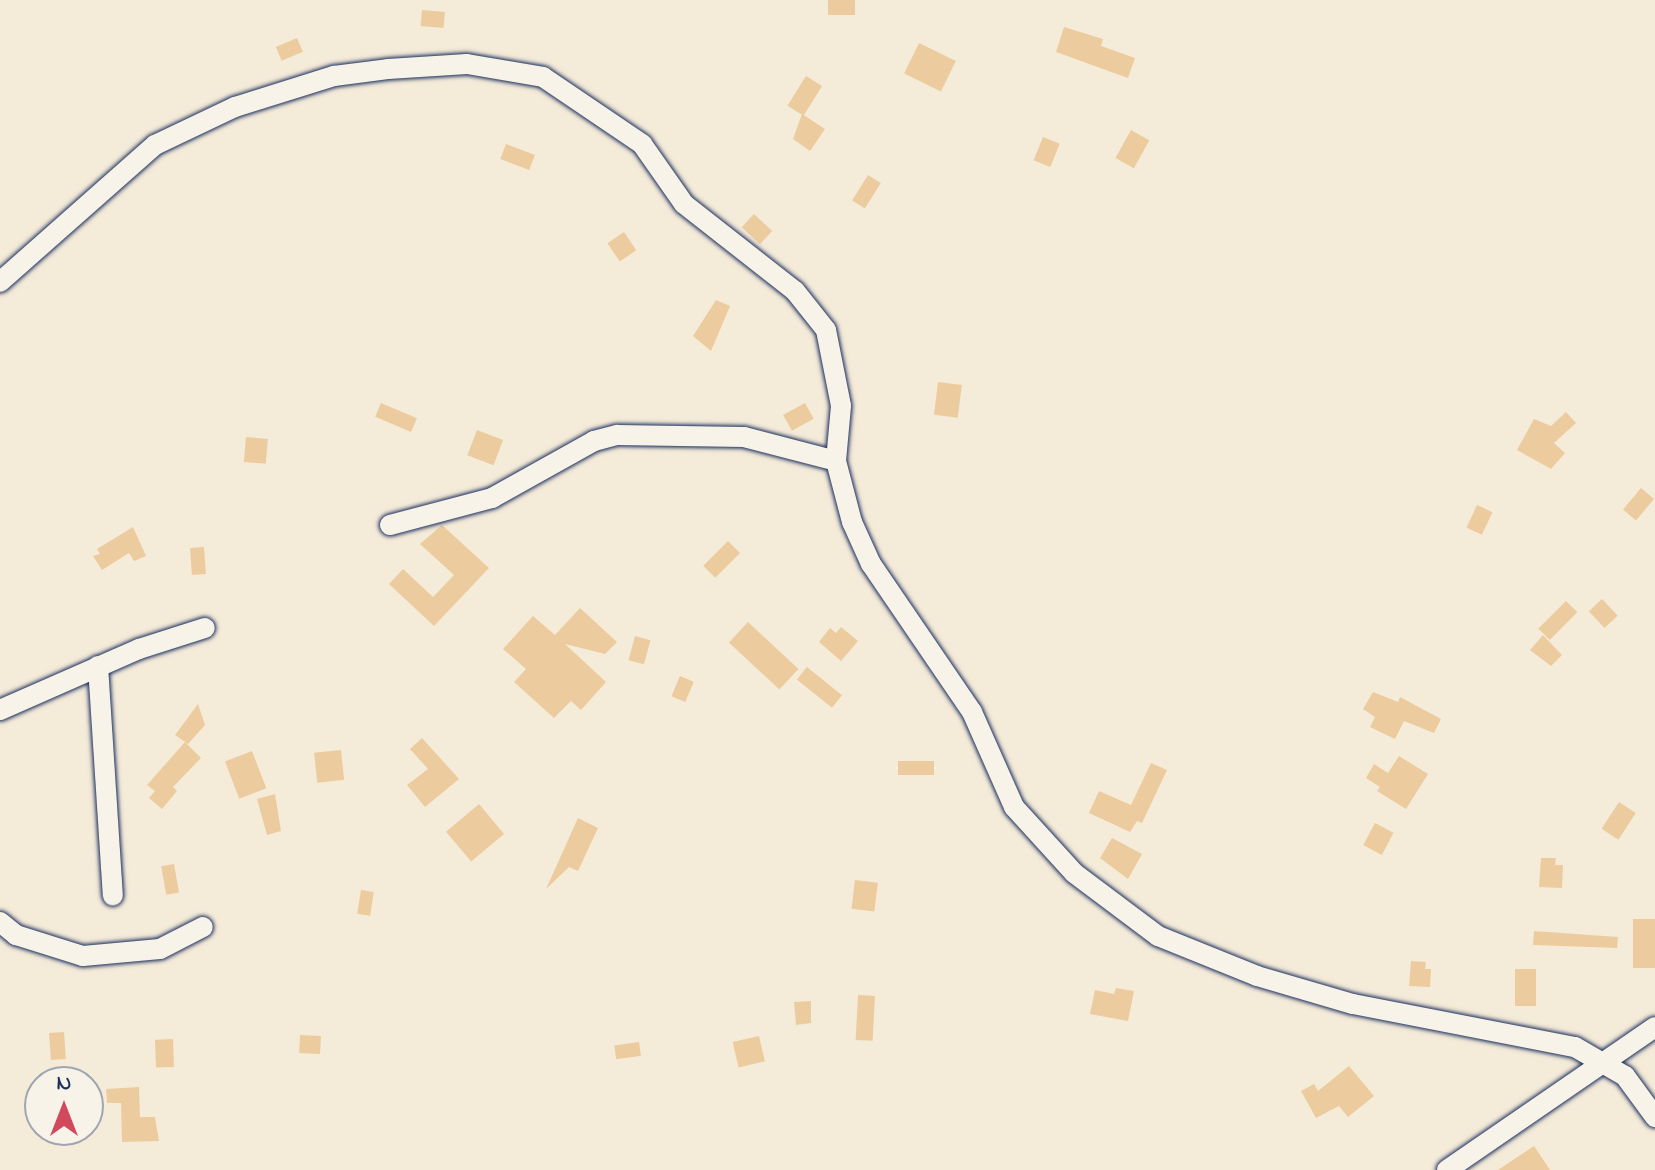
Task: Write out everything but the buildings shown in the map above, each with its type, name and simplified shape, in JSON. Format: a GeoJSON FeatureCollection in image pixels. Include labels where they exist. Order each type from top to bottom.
{"type":"FeatureCollection","features":[{"type":"Feature","properties":{"kind":"street"},"geometry":{"type":"LineString","coordinates":[[0,282],[155,145],[235,107],[334,76],[467,64],[517,69],[578,96],[642,144],[684,204],[795,291],[826,330],[838,372],[836,461],[852,522],[871,564],[972,712],[1014,807],[1043,843],[1101,896],[1158,936],[1257,976],[1353,1004],[1575,1047],[1605,1060],[1625,1076],[1655,1117]]}},
{"type":"Feature","properties":{"kind":"street"},"geometry":{"type":"LineString","coordinates":[[390,525],[492,498],[594,441],[617,435],[744,437],[836,461]]}},
{"type":"Feature","properties":{"kind":"street"},"geometry":{"type":"LineString","coordinates":[[0,710],[98,666],[205,628]]}},
{"type":"Feature","properties":{"kind":"street"},"geometry":{"type":"LineString","coordinates":[[98,666],[113,896]]}},
{"type":"Feature","properties":{"kind":"street"},"geometry":{"type":"LineString","coordinates":[[0,922],[16,935],[83,956],[160,949],[203,927]]}},
{"type":"Feature","properties":{"kind":"street"},"geometry":{"type":"LineString","coordinates":[[1447,1170],[1655,1027]]}}]}
